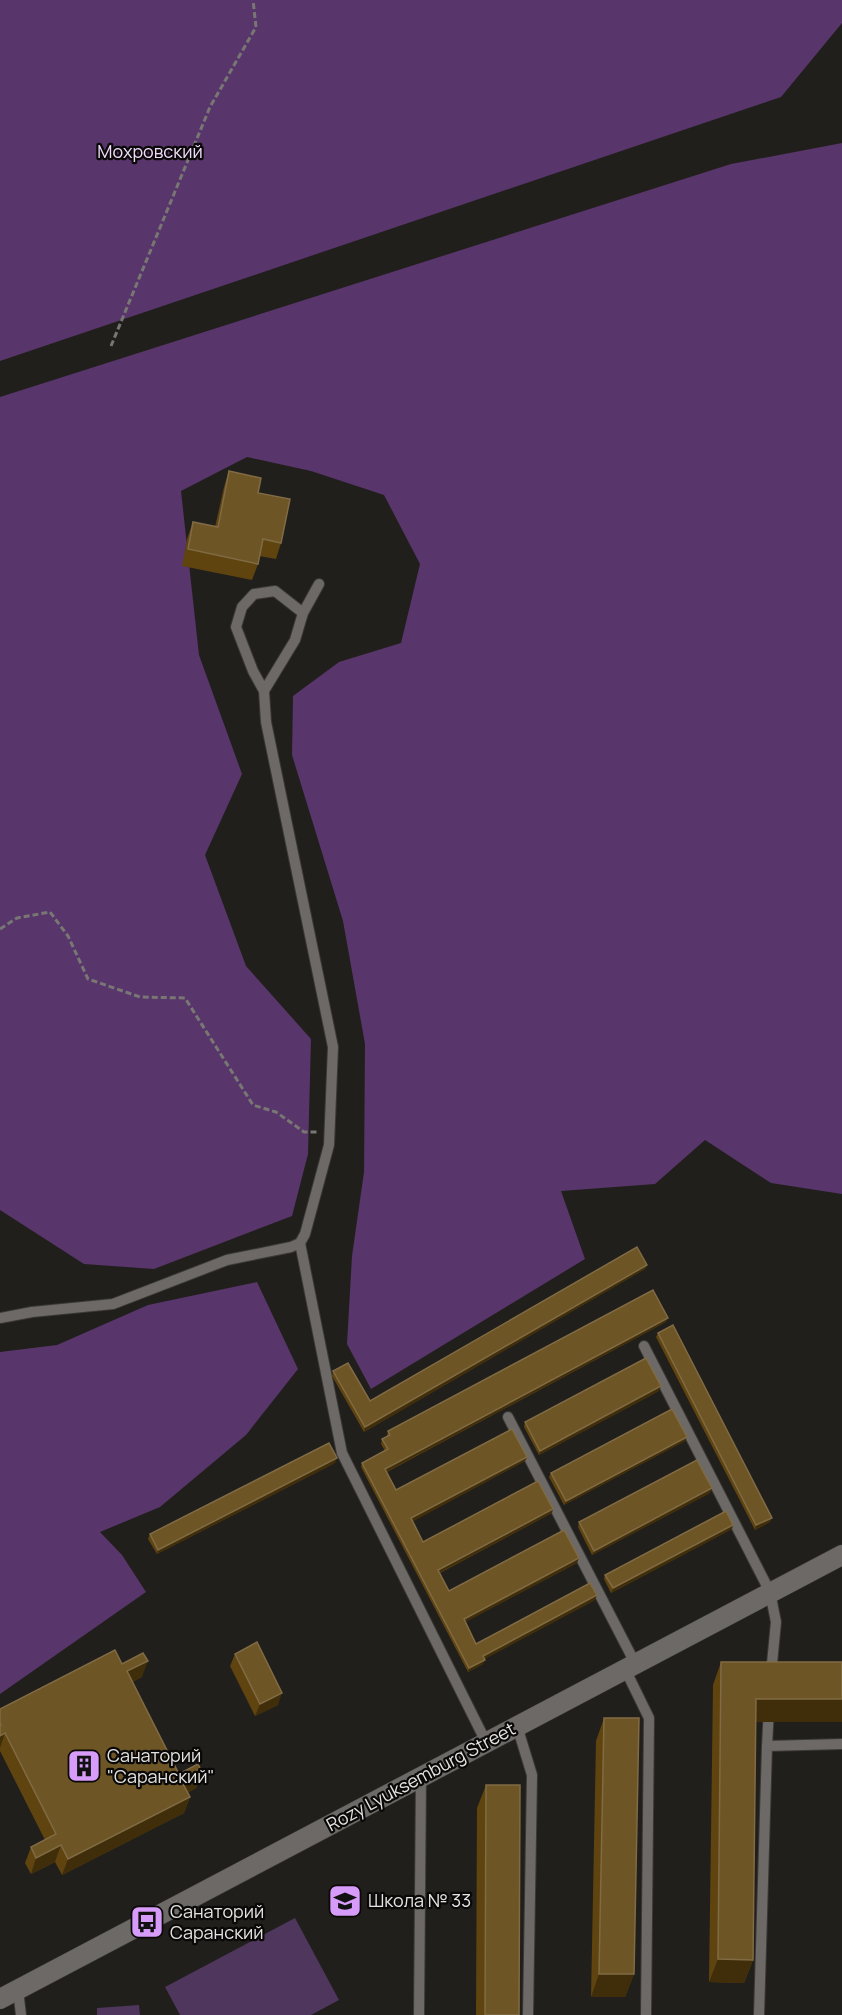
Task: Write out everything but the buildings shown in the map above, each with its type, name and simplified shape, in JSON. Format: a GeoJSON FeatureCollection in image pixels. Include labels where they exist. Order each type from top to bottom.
{"type":"FeatureCollection","features":[{"type":"Feature","properties":{"kind":"street","name":"Rozy Lyuksemburg Street"},"geometry":{"type":"LineString","coordinates":[[0,1999],[842,1555]]}},
{"type":"Feature","properties":{"kind":"lane"},"geometry":{"type":"LineString","coordinates":[[264,691],[295,640],[303,613],[319,585]]}},
{"type":"Feature","properties":{"kind":"lane"},"geometry":{"type":"LineString","coordinates":[[303,613],[275,591],[254,594],[242,607],[236,627],[253,671],[264,691],[266,722],[333,1047],[329,1145],[300,1243],[342,1453],[486,1742]]}},
{"type":"Feature","properties":{"kind":"lane"},"geometry":{"type":"LineString","coordinates":[[0,1318],[32,1312],[113,1304],[227,1260],[291,1248],[300,1243]]}},
{"type":"Feature","properties":{"kind":"lane"},"geometry":{"type":"LineString","coordinates":[[644,1346],[770,1592],[776,1623],[767,1746],[759,2015]]}},
{"type":"Feature","properties":{"kind":"lane"},"geometry":{"type":"LineString","coordinates":[[508,1417],[630,1666],[649,1718],[646,2015]]}},
{"type":"Feature","properties":{"kind":"lane"},"geometry":{"type":"LineString","coordinates":[[516,1726],[532,1775],[528,2015]]}},
{"type":"Feature","properties":{"kind":"lane"},"geometry":{"type":"LineString","coordinates":[[767,1746],[842,1744]]}},
{"type":"Feature","properties":{"kind":"lane"},"geometry":{"type":"LineString","coordinates":[[419,2015],[421,1777]]}},
{"type":"Feature","properties":{"kind":"lane"},"geometry":{"type":"LineString","coordinates":[[18,1990],[21,2015]]}},
{"type":"Feature","properties":{"kind":"path"},"geometry":{"type":"LineString","coordinates":[[111,346],[210,107],[256,27],[253,0]]}},
{"type":"Feature","properties":{"kind":"path"},"geometry":{"type":"LineString","coordinates":[[0,929],[16,918],[50,912],[68,936],[88,978],[140,997],[185,998],[253,1105],[276,1112],[304,1132],[330,1132]]}},
{"type":"Feature","properties":{"kind":"shaded area"},"geometry":{"type":"Polygon","coordinates":[[[295,1918],[339,2000],[311,2015],[180,2015],[165,1987],[295,1918]]]}},
{"type":"Feature","properties":{"kind":"shaded area"},"geometry":{"type":"Polygon","coordinates":[[[139,2005],[140,2015],[97,2015],[97,2008],[139,2005]]]}},
{"type":"Feature","properties":{"kind":"green space","name":"Мохровский"},"geometry":{"type":"Polygon","coordinates":[[[0,0],[842,0],[842,23],[781,97],[0,361],[0,0]]]}},
{"type":"Feature","properties":{"kind":"green space"},"geometry":{"type":"Polygon","coordinates":[[[842,143],[842,1194],[771,1183],[705,1140],[655,1184],[561,1191],[585,1259],[371,1389],[347,1344],[352,1256],[364,1172],[365,1044],[343,921],[292,755],[293,696],[339,662],[401,643],[420,564],[384,495],[311,471],[247,457],[181,491],[199,655],[242,774],[205,855],[246,966],[311,1039],[308,1154],[292,1216],[154,1269],[84,1264],[0,1210],[0,397],[731,164],[842,143]]]}},
{"type":"Feature","properties":{"kind":"green space"},"geometry":{"type":"Polygon","coordinates":[[[257,1282],[298,1369],[246,1435],[160,1507],[100,1532],[122,1555],[146,1592],[0,1694],[0,1352],[57,1345],[148,1305],[257,1282]]]}},
{"type":"Feature","properties":{"kind":"place","name":"Санаторий \"Саранский\""},"geometry":{"type":"Point","coordinates":[84,1766]}},
{"type":"Feature","properties":{"kind":"place","name":"Школа № 33"},"geometry":{"type":"Point","coordinates":[345,1901]}},
{"type":"Feature","properties":{"kind":"place","name":"Санаторий Саранский"},"geometry":{"type":"Point","coordinates":[147,1922]}}]}
